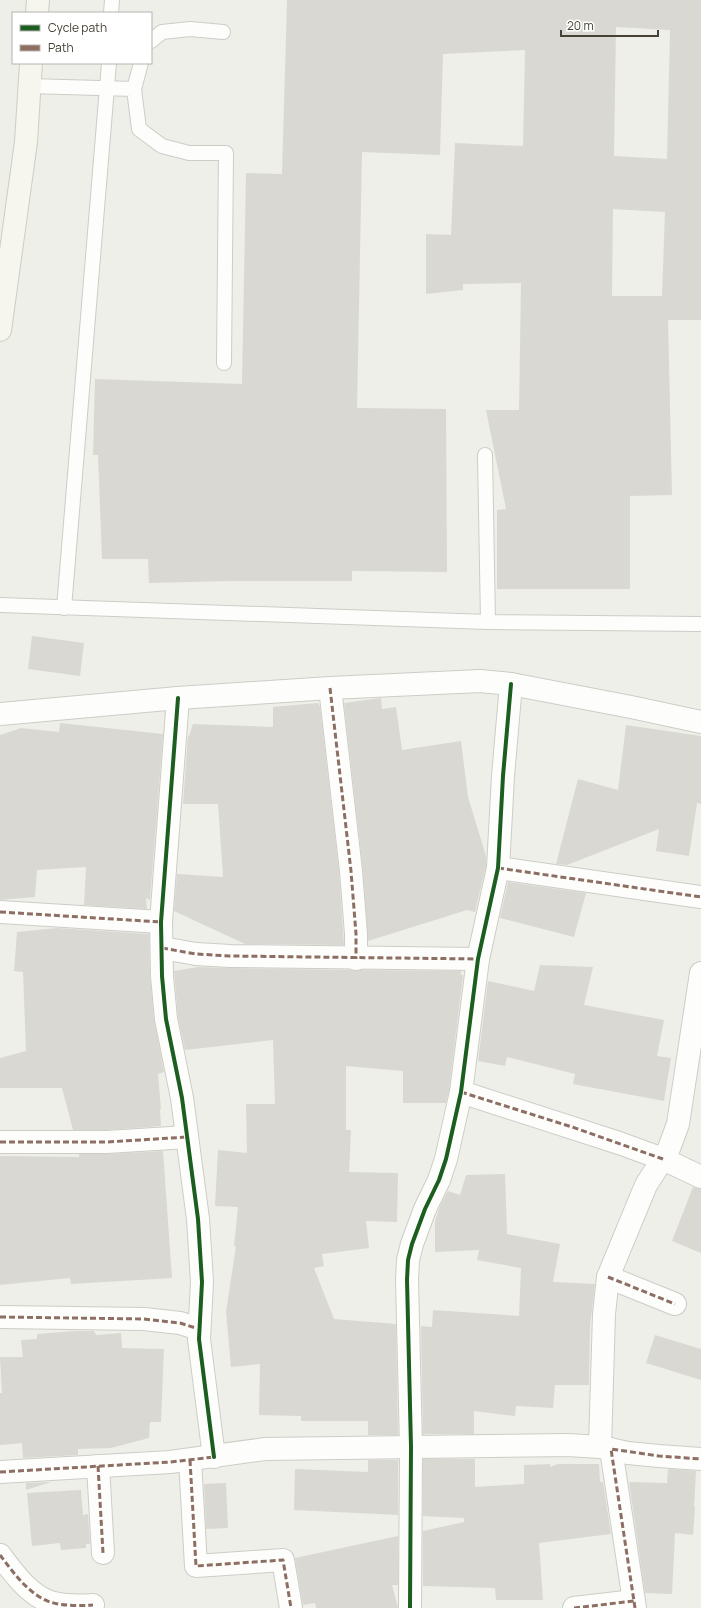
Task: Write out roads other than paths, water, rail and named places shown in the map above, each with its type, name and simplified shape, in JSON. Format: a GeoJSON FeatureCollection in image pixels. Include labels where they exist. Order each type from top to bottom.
{"type":"FeatureCollection","features":[{"type":"Feature","properties":{"kind":"street"},"geometry":{"type":"LineString","coordinates":[[37,12],[38,0]]}},
{"type":"Feature","properties":{"kind":"street"},"geometry":{"type":"LineString","coordinates":[[0,330],[26,142],[31,64]]}},
{"type":"Feature","properties":{"kind":"street"},"geometry":{"type":"LineString","coordinates":[[0,714],[178,698],[480,680],[511,684],[701,722]]}},
{"type":"Feature","properties":{"kind":"street"},"geometry":{"type":"LineString","coordinates":[[410,1608],[411,1447],[407,1280],[408,1260],[425,1209],[439,1180],[446,1159],[461,1092],[478,960],[498,868],[503,776],[511,684]]}},
{"type":"Feature","properties":{"kind":"street"},"geometry":{"type":"LineString","coordinates":[[330,688],[351,871],[357,939],[356,959]]}},
{"type":"Feature","properties":{"kind":"street"},"geometry":{"type":"LineString","coordinates":[[178,698],[161,922],[163,989],[166,1019],[182,1098],[198,1219],[202,1282],[199,1329],[214,1457]]}},
{"type":"Feature","properties":{"kind":"street"},"geometry":{"type":"LineString","coordinates":[[498,868],[701,897]]}},
{"type":"Feature","properties":{"kind":"street"},"geometry":{"type":"LineString","coordinates":[[0,912],[161,922]]}},
{"type":"Feature","properties":{"kind":"street"},"geometry":{"type":"LineString","coordinates":[[162,948],[196,954],[230,956],[478,960]]}},
{"type":"Feature","properties":{"kind":"street"},"geometry":{"type":"LineString","coordinates":[[574,1608],[635,1605],[605,1448],[606,1288],[608,1277],[646,1185],[663,1160],[678,1124],[701,973]]}},
{"type":"Feature","properties":{"kind":"street"},"geometry":{"type":"LineString","coordinates":[[461,1092],[572,1127],[663,1160],[701,1176]]}},
{"type":"Feature","properties":{"kind":"street"},"geometry":{"type":"LineString","coordinates":[[0,1142],[108,1142],[187,1137]]}},
{"type":"Feature","properties":{"kind":"street"},"geometry":{"type":"LineString","coordinates":[[608,1277],[675,1304]]}},
{"type":"Feature","properties":{"kind":"street"},"geometry":{"type":"LineString","coordinates":[[0,1317],[144,1319],[180,1323],[199,1329]]}},
{"type":"Feature","properties":{"kind":"street"},"geometry":{"type":"LineString","coordinates":[[0,1472],[190,1460],[265,1449],[568,1445],[605,1448],[651,1455],[701,1459]]}},
{"type":"Feature","properties":{"kind":"street"},"geometry":{"type":"LineString","coordinates":[[190,1460],[196,1566],[284,1560],[291,1608]]}},
{"type":"Feature","properties":{"kind":"street"},"geometry":{"type":"LineString","coordinates":[[98,1466],[103,1553]]}},
{"type":"Feature","properties":{"kind":"street"},"geometry":{"type":"LineString","coordinates":[[0,1555],[32,1591],[49,1602],[65,1605],[93,1605]]}},
{"type":"Feature","properties":{"kind":"lane"},"geometry":{"type":"LineString","coordinates":[[111,12],[112,0]]}},
{"type":"Feature","properties":{"kind":"lane"},"geometry":{"type":"LineString","coordinates":[[152,40],[162,32],[190,29],[223,32]]}},
{"type":"Feature","properties":{"kind":"lane"},"geometry":{"type":"LineString","coordinates":[[64,608],[109,64]]}},
{"type":"Feature","properties":{"kind":"lane"},"geometry":{"type":"LineString","coordinates":[[141,64],[134,89],[139,129],[162,146],[189,153],[226,153],[224,363]]}},
{"type":"Feature","properties":{"kind":"lane"},"geometry":{"type":"LineString","coordinates":[[29,86],[108,87],[134,89]]}},
{"type":"Feature","properties":{"kind":"lane"},"geometry":{"type":"LineString","coordinates":[[485,455],[488,622]]}},
{"type":"Feature","properties":{"kind":"lane"},"geometry":{"type":"LineString","coordinates":[[0,605],[488,622],[701,624]]}}]}
